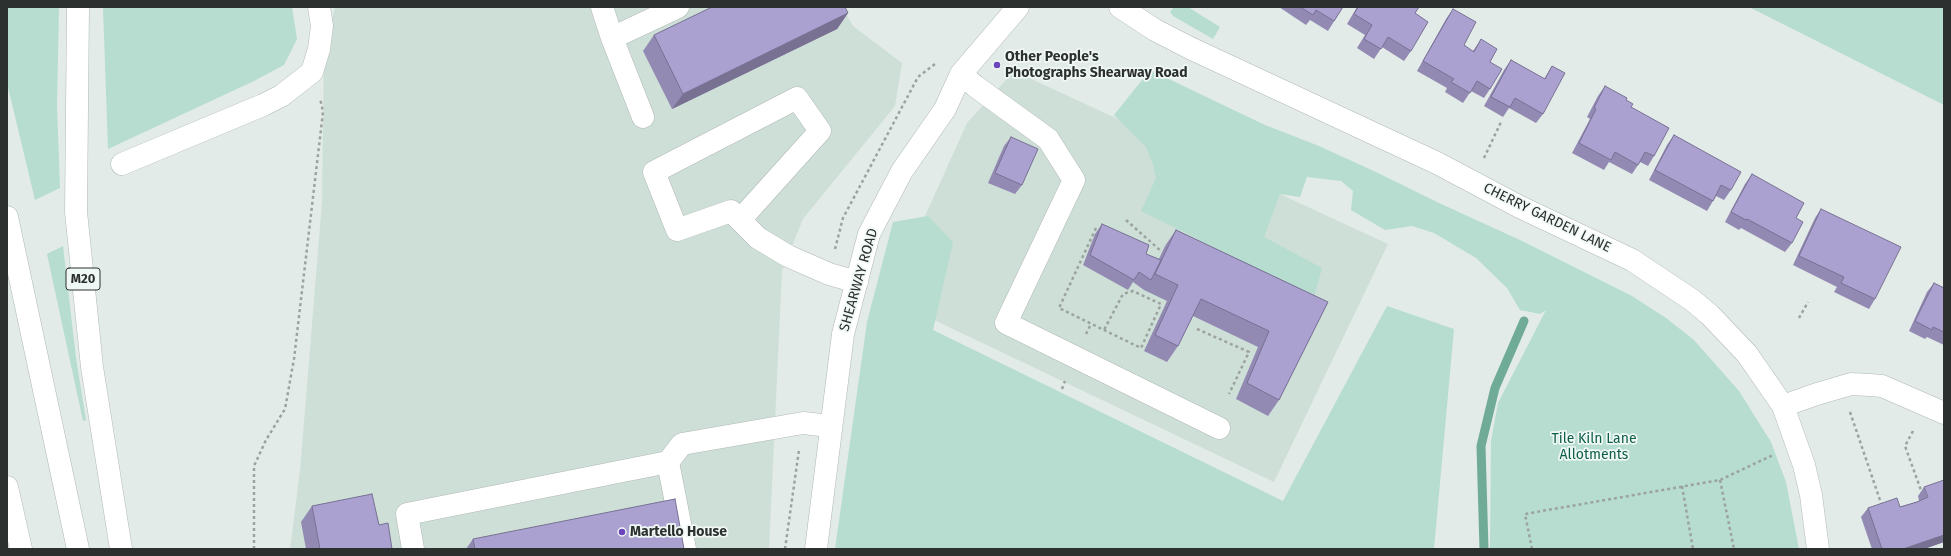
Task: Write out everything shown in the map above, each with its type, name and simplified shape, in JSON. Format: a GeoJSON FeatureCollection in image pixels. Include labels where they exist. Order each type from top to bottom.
{"type":"FeatureCollection","features":[{"type":"Feature","properties":{"kind":"main road","name":"M20"},"geometry":{"type":"LineString","coordinates":[[78,7],[76,212],[92,367],[121,549]]}},
{"type":"Feature","properties":{"kind":"main road"},"geometry":{"type":"LineString","coordinates":[[122,164],[263,105],[281,96],[312,72],[320,49],[322,26],[319,7]]}},
{"type":"Feature","properties":{"kind":"main road"},"geometry":{"type":"LineString","coordinates":[[602,7],[612,38],[644,117]]}},
{"type":"Feature","properties":{"kind":"main road"},"geometry":{"type":"LineString","coordinates":[[612,38],[678,7]]}},
{"type":"Feature","properties":{"kind":"main road","name":"SHEARWAY ROAD"},"geometry":{"type":"LineString","coordinates":[[816,549],[830,426],[835,405],[843,334],[869,234],[902,171],[945,108],[961,74],[1018,7]]}},
{"type":"Feature","properties":{"kind":"main road","name":"CHERRY GARDEN LANE"},"geometry":{"type":"LineString","coordinates":[[1120,7],[1155,30],[1190,48],[1437,163],[1520,207],[1645,267],[1687,296],[1710,315],[1748,354],[1783,406],[1804,465],[1811,495],[1818,549]]}},
{"type":"Feature","properties":{"kind":"main road"},"geometry":{"type":"LineString","coordinates":[[961,74],[975,86],[1048,139],[1074,180],[1006,323],[1219,428]]}},
{"type":"Feature","properties":{"kind":"main road"},"geometry":{"type":"LineString","coordinates":[[740,220],[820,132],[797,98],[654,172],[677,230],[731,211],[740,220],[758,238],[788,256],[829,274],[857,282]]}},
{"type":"Feature","properties":{"kind":"main road"},"geometry":{"type":"LineString","coordinates":[[7,217],[78,549]]}},
{"type":"Feature","properties":{"kind":"main road"},"geometry":{"type":"LineString","coordinates":[[1783,406],[1851,384],[1882,386],[1944,413]]}},
{"type":"Feature","properties":{"kind":"main road"},"geometry":{"type":"LineString","coordinates":[[413,549],[406,514],[668,462],[682,444],[803,423],[830,426]]}},
{"type":"Feature","properties":{"kind":"main road"},"geometry":{"type":"LineString","coordinates":[[668,462],[684,549]]}},
{"type":"Feature","properties":{"kind":"main road"},"geometry":{"type":"LineString","coordinates":[[7,487],[21,549]]}},
{"type":"Feature","properties":{"kind":"path"},"geometry":{"type":"LineString","coordinates":[[254,549],[254,466],[266,440],[284,409],[294,359],[324,112],[312,72]]}},
{"type":"Feature","properties":{"kind":"path"},"geometry":{"type":"LineString","coordinates":[[1483,159],[1501,122]]}},
{"type":"Feature","properties":{"kind":"path"},"geometry":{"type":"LineString","coordinates":[[1126,220],[1162,252]]}},
{"type":"Feature","properties":{"kind":"path"},"geometry":{"type":"LineString","coordinates":[[1096,228],[1058,308],[1141,348],[1161,304],[1133,291],[1123,294],[1104,330]]}},
{"type":"Feature","properties":{"kind":"path"},"geometry":{"type":"LineString","coordinates":[[1799,318],[1808,302]]}},
{"type":"Feature","properties":{"kind":"path"},"geometry":{"type":"LineString","coordinates":[[1197,329],[1249,352],[1229,394]]}},
{"type":"Feature","properties":{"kind":"path"},"geometry":{"type":"LineString","coordinates":[[1850,411],[1883,510]]}},
{"type":"Feature","properties":{"kind":"path"},"geometry":{"type":"LineString","coordinates":[[1912,431],[1904,446],[1923,494]]}},
{"type":"Feature","properties":{"kind":"path"},"geometry":{"type":"LineString","coordinates":[[1532,549],[1526,514],[1720,480],[1752,464]]}},
{"type":"Feature","properties":{"kind":"path"},"geometry":{"type":"LineString","coordinates":[[1720,480],[1734,549]]}},
{"type":"Feature","properties":{"kind":"path"},"geometry":{"type":"LineString","coordinates":[[1682,486],[1693,549]]}},
{"type":"Feature","properties":{"kind":"shaded area"},"geometry":{"type":"Polygon","coordinates":[[[842,7],[853,26],[902,63],[895,106],[803,219],[782,271],[769,549],[290,549],[300,471],[322,202],[324,51],[335,8],[842,7]]]}},
{"type":"Feature","properties":{"kind":"shaded area"},"geometry":{"type":"Polygon","coordinates":[[[1014,71],[1388,244],[1274,482],[888,298],[967,123],[1014,71]]]}},
{"type":"Feature","properties":{"kind":"green space"},"geometry":{"type":"Polygon","coordinates":[[[7,7],[59,7],[57,105],[60,188],[35,200],[7,83],[7,7]]]}},
{"type":"Feature","properties":{"kind":"green space"},"geometry":{"type":"Polygon","coordinates":[[[103,7],[292,7],[297,39],[284,65],[254,81],[108,149],[103,7]]]}},
{"type":"Feature","properties":{"kind":"green space"},"geometry":{"type":"Polygon","coordinates":[[[1174,7],[1188,7],[1220,27],[1213,39],[1173,16],[1170,12],[1174,7]]]}},
{"type":"Feature","properties":{"kind":"green space"},"geometry":{"type":"Polygon","coordinates":[[[1749,7],[1944,7],[1944,105],[1749,7]]]}},
{"type":"Feature","properties":{"kind":"green space","name":"Tile Kiln Lane Allotments"},"geometry":{"type":"Polygon","coordinates":[[[1150,70],[1265,125],[1319,146],[1520,240],[1632,296],[1666,318],[1694,340],[1739,391],[1771,442],[1786,482],[1799,549],[1490,549],[1491,441],[1498,403],[1546,310],[1540,314],[1520,310],[1507,288],[1476,258],[1434,233],[1412,226],[1385,230],[1351,210],[1353,191],[1341,181],[1307,177],[1300,197],[1280,194],[1264,237],[1322,268],[1311,308],[1193,253],[1198,239],[1141,211],[1156,178],[1153,164],[1146,147],[1114,115],[1150,70]]]}},
{"type":"Feature","properties":{"kind":"green space"},"geometry":{"type":"Polygon","coordinates":[[[928,216],[953,242],[933,330],[1283,501],[1387,306],[1454,329],[1434,549],[835,549],[867,322],[893,222],[928,216]]]}},
{"type":"Feature","properties":{"kind":"green space"},"geometry":{"type":"Polygon","coordinates":[[[63,246],[76,358],[86,420],[83,421],[47,254],[63,246]]]}},
{"type":"Feature","properties":{"kind":"building"},"geometry":{"type":"Polygon","coordinates":[[[712,7],[845,7],[848,13],[683,94],[654,35],[712,7]]]}},
{"type":"Feature","properties":{"kind":"building"},"geometry":{"type":"Polygon","coordinates":[[[1300,7],[1343,7],[1334,21],[1316,10],[1313,15],[1300,7]]]}},
{"type":"Feature","properties":{"kind":"building"},"geometry":{"type":"Polygon","coordinates":[[[1358,7],[1419,7],[1415,13],[1428,22],[1411,51],[1388,37],[1381,49],[1364,39],[1372,25],[1354,14],[1358,7]]]}},
{"type":"Feature","properties":{"kind":"building"},"geometry":{"type":"Polygon","coordinates":[[[1453,9],[1476,22],[1464,45],[1474,52],[1481,39],[1497,49],[1490,62],[1502,69],[1490,89],[1477,81],[1470,93],[1451,82],[1454,79],[1423,61],[1453,9]]]}},
{"type":"Feature","properties":{"kind":"building"},"geometry":{"type":"Polygon","coordinates":[[[1511,60],[1545,79],[1552,66],[1565,73],[1543,114],[1515,98],[1510,107],[1491,97],[1511,60]]]}},
{"type":"Feature","properties":{"kind":"building"},"geometry":{"type":"Polygon","coordinates":[[[1605,86],[1627,98],[1626,100],[1633,104],[1631,107],[1669,128],[1654,156],[1645,152],[1638,165],[1615,152],[1611,160],[1579,143],[1596,109],[1594,108],[1605,86]]]}},
{"type":"Feature","properties":{"kind":"building"},"geometry":{"type":"Polygon","coordinates":[[[1674,135],[1741,172],[1731,190],[1721,185],[1713,201],[1655,170],[1674,135]]]}},
{"type":"Feature","properties":{"kind":"building"},"geometry":{"type":"Polygon","coordinates":[[[1011,137],[1038,149],[1022,185],[995,173],[1011,137]]]}},
{"type":"Feature","properties":{"kind":"building"},"geometry":{"type":"Polygon","coordinates":[[[1752,174],[1804,203],[1796,218],[1803,222],[1792,243],[1731,212],[1752,174]]]}},
{"type":"Feature","properties":{"kind":"building"},"geometry":{"type":"Polygon","coordinates":[[[1821,209],[1901,247],[1875,299],[1841,283],[1844,277],[1799,256],[1821,209]]]}},
{"type":"Feature","properties":{"kind":"building"},"geometry":{"type":"Polygon","coordinates":[[[1102,224],[1149,245],[1146,254],[1161,260],[1151,280],[1139,272],[1134,280],[1090,255],[1102,224]]]}},
{"type":"Feature","properties":{"kind":"building"},"geometry":{"type":"Polygon","coordinates":[[[1176,230],[1328,302],[1279,400],[1247,383],[1269,331],[1201,299],[1178,346],[1155,335],[1178,285],[1155,274],[1176,230]]]}},
{"type":"Feature","properties":{"kind":"building"},"geometry":{"type":"Polygon","coordinates":[[[1934,283],[1944,288],[1944,332],[1933,327],[1932,330],[1915,321],[1934,283]]]}},
{"type":"Feature","properties":{"kind":"building"},"geometry":{"type":"Polygon","coordinates":[[[1944,480],[1944,535],[1903,549],[1882,549],[1868,508],[1897,498],[1900,507],[1917,502],[1928,497],[1924,487],[1944,480]]]}},
{"type":"Feature","properties":{"kind":"building"},"geometry":{"type":"Polygon","coordinates":[[[372,494],[379,525],[388,523],[392,549],[320,549],[312,506],[372,494]]]}},
{"type":"Feature","properties":{"kind":"building"},"geometry":{"type":"Polygon","coordinates":[[[675,499],[684,549],[475,549],[473,539],[675,499]]]}},
{"type":"Feature","properties":{"kind":"waterway"},"geometry":{"type":"LineString","coordinates":[[1484,549],[1481,446],[1495,388],[1524,321]]}},
{"type":"Feature","properties":{"kind":"place","name":"Other People's Photographs Shearway Road"},"geometry":{"type":"Point","coordinates":[997,65]}},
{"type":"Feature","properties":{"kind":"place","name":"Martello House"},"geometry":{"type":"Point","coordinates":[622,532]}}]}
